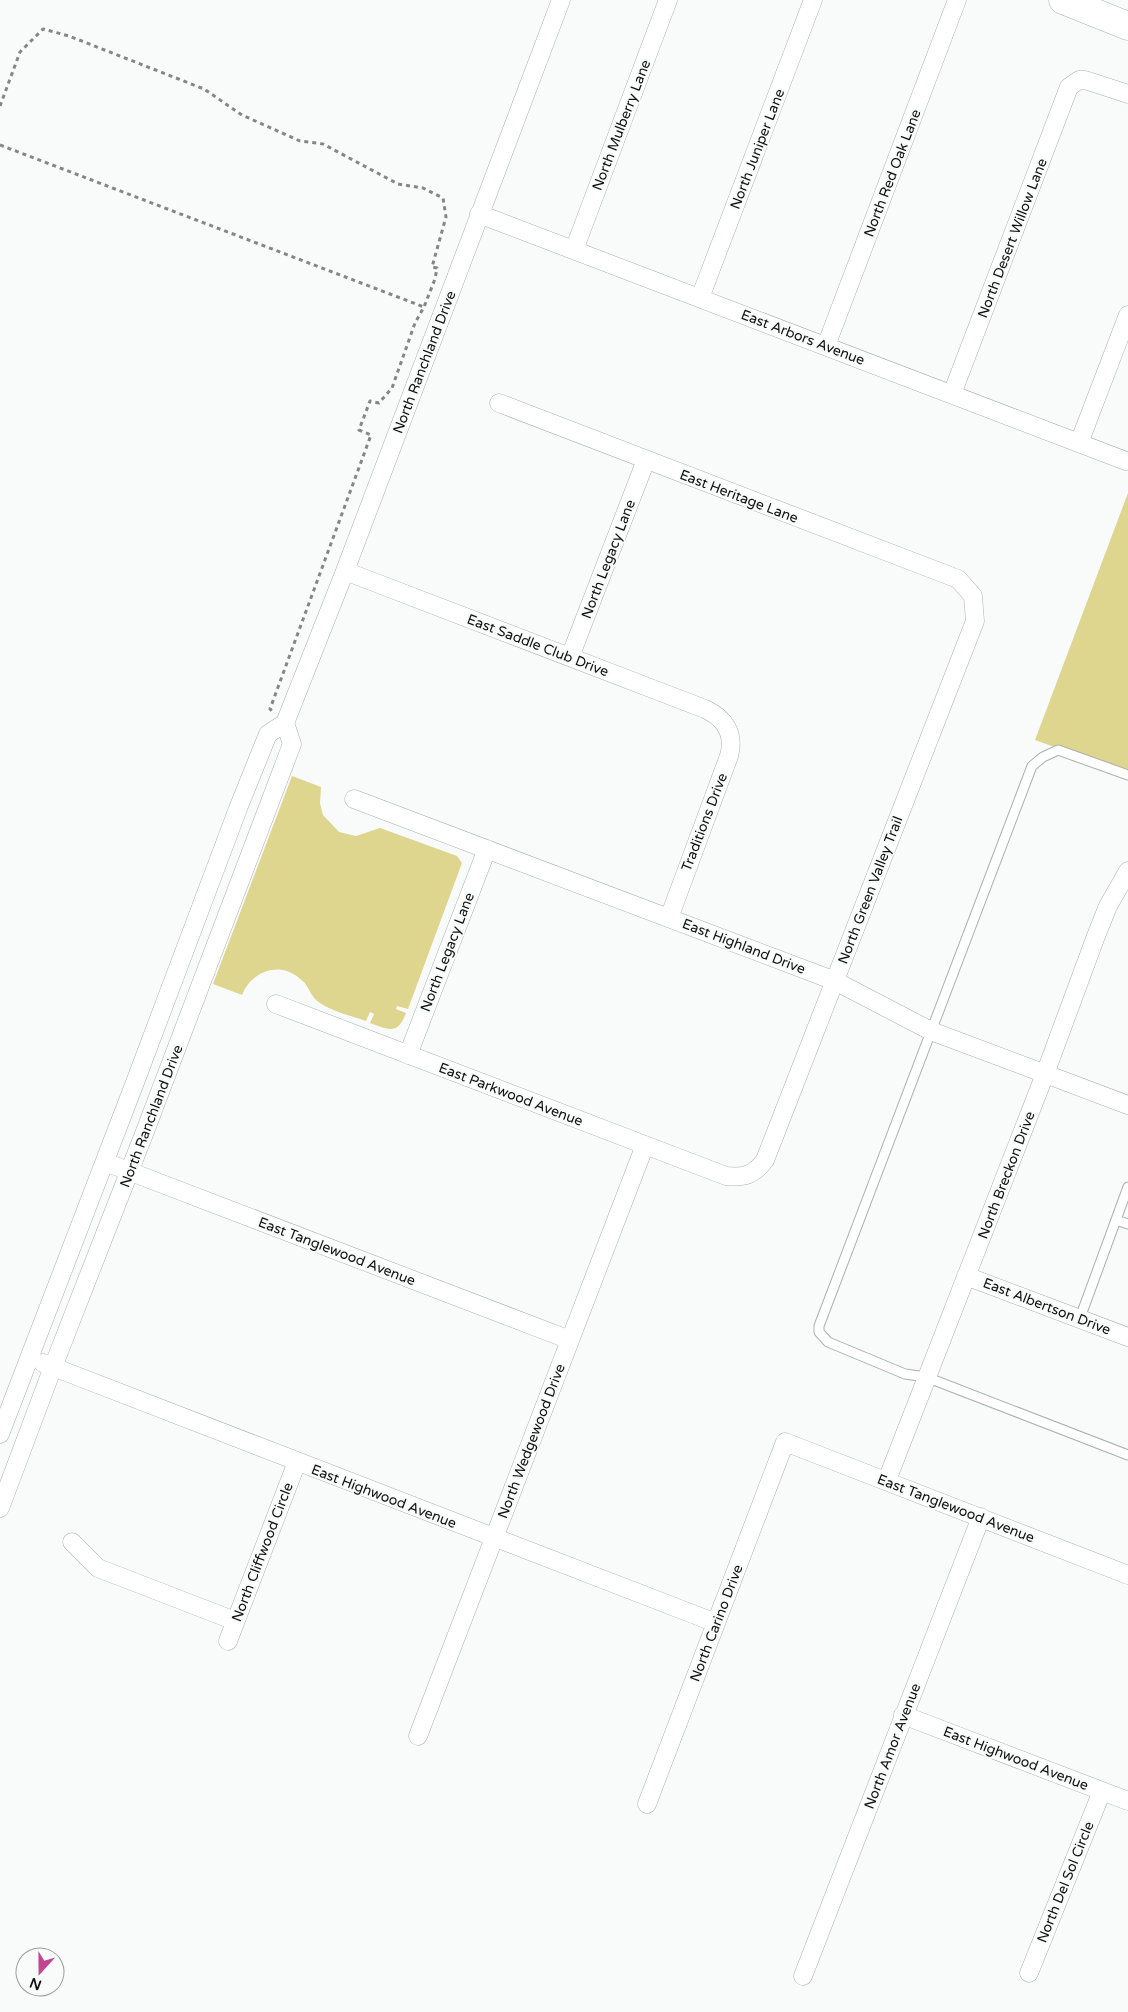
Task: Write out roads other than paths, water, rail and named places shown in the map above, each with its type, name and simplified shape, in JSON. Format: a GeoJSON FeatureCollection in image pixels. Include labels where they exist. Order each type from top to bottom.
{"type":"FeatureCollection","features":[{"type":"Feature","properties":{"kind":"main road"},"geometry":{"type":"LineString","coordinates":[[1063,0],[1128,26]]}},
{"type":"Feature","properties":{"kind":"street","name":"North Ranchland Drive"},"geometry":{"type":"LineString","coordinates":[[0,1434],[253,770],[268,734],[285,723],[345,570],[561,0]]}},
{"type":"Feature","properties":{"kind":"street","name":"North Mulberry Lane"},"geometry":{"type":"LineString","coordinates":[[574,250],[668,0]]}},
{"type":"Feature","properties":{"kind":"street","name":"North Juniper Lane"},"geometry":{"type":"LineString","coordinates":[[700,298],[813,0]]}},
{"type":"Feature","properties":{"kind":"street","name":"North Red Oak Lane"},"geometry":{"type":"LineString","coordinates":[[826,346],[957,0]]}},
{"type":"Feature","properties":{"kind":"street","name":"North Desert Willow Lane"},"geometry":{"type":"LineString","coordinates":[[952,394],[1069,87],[1074,83],[1085,80],[1128,94]]}},
{"type":"Feature","properties":{"kind":"street","name":"East Arbors Avenue"},"geometry":{"type":"LineString","coordinates":[[479,214],[1126,461]]}},
{"type":"Feature","properties":{"kind":"street"},"geometry":{"type":"LineString","coordinates":[[1079,443],[1128,315]]}},
{"type":"Feature","properties":{"kind":"street","name":"East Heritage Lane"},"geometry":{"type":"LineString","coordinates":[[498,403],[958,580],[973,596]]}},
{"type":"Feature","properties":{"kind":"street","name":"North Legacy Lane"},"geometry":{"type":"LineString","coordinates":[[570,657],[646,460]]}},
{"type":"Feature","properties":{"kind":"street","name":"East Saddle Club Drive"},"geometry":{"type":"LineString","coordinates":[[345,570],[705,708],[722,719],[727,726]]}},
{"type":"Feature","properties":{"kind":"street","name":"North Green Valley Trail"},"geometry":{"type":"LineString","coordinates":[[746,1175],[757,1171],[764,1160],[835,981],[975,621],[973,596]]}},
{"type":"Feature","properties":{"kind":"street","name":"North Ranchland Drive"},"geometry":{"type":"LineString","coordinates":[[0,1508],[292,744],[285,723]]}},
{"type":"Feature","properties":{"kind":"street","name":"Traditions Drive"},"geometry":{"type":"LineString","coordinates":[[668,918],[729,756],[732,746],[727,726]]}},
{"type":"Feature","properties":{"kind":"street","name":"East Highland Drive"},"geometry":{"type":"LineString","coordinates":[[354,799],[835,981],[931,1031],[1128,1105]]}},
{"type":"Feature","properties":{"kind":"street","name":"North Legacy Lane"},"geometry":{"type":"LineString","coordinates":[[408,1055],[487,849]]}},
{"type":"Feature","properties":{"kind":"street","name":"North Breckon Drive"},"geometry":{"type":"LineString","coordinates":[[887,1480],[1045,1074],[1108,906],[1128,871]]}},
{"type":"Feature","properties":{"kind":"street","name":"East Parkwood Avenue"},"geometry":{"type":"LineString","coordinates":[[276,1004],[726,1176],[737,1178],[746,1175]]}},
{"type":"Feature","properties":{"kind":"street","name":"North Wedgewood Drive"},"geometry":{"type":"LineString","coordinates":[[418,1736],[645,1145]]}},
{"type":"Feature","properties":{"kind":"street","name":"East Tanglewood Avenue"},"geometry":{"type":"LineString","coordinates":[[105,1162],[570,1340]]}},
{"type":"Feature","properties":{"kind":"street","name":"East Albertson Drive"},"geometry":{"type":"LineString","coordinates":[[966,1276],[1128,1337]]}},
{"type":"Feature","properties":{"kind":"street","name":"East Highwood Avenue"},"geometry":{"type":"LineString","coordinates":[[29,1358],[716,1623]]}},
{"type":"Feature","properties":{"kind":"street","name":"East Tanglewood Avenue"},"geometry":{"type":"LineString","coordinates":[[784,1442],[887,1480],[1128,1575]]}},
{"type":"Feature","properties":{"kind":"street","name":"North Carino Drive"},"geometry":{"type":"LineString","coordinates":[[647,1804],[784,1442]]}},
{"type":"Feature","properties":{"kind":"street","name":"North Cliffwood Circle"},"geometry":{"type":"LineString","coordinates":[[228,1641],[297,1462]]}},
{"type":"Feature","properties":{"kind":"street","name":"North Amor Avenue"},"geometry":{"type":"LineString","coordinates":[[804,1976],[903,1715],[981,1517]]}},
{"type":"Feature","properties":{"kind":"street"},"geometry":{"type":"LineString","coordinates":[[72,1542],[98,1568],[235,1621]]}},
{"type":"Feature","properties":{"kind":"street","name":"East Highwood Avenue"},"geometry":{"type":"LineString","coordinates":[[903,1715],[1128,1801]]}},
{"type":"Feature","properties":{"kind":"street","name":"North Del Sol Circle"},"geometry":{"type":"LineString","coordinates":[[1029,1973],[1102,1791]]}},
{"type":"Feature","properties":{"kind":"lane"},"geometry":{"type":"LineString","coordinates":[[1128,775],[1058,750],[1043,757],[1032,766],[819,1326],[819,1332],[828,1342],[905,1374],[926,1377],[1128,1455]]}},
{"type":"Feature","properties":{"kind":"lane"},"geometry":{"type":"LineString","coordinates":[[1080,1318],[1128,1187]]}},
{"type":"Feature","properties":{"kind":"lane"},"geometry":{"type":"LineString","coordinates":[[1116,1220],[1128,1224]]}}]}
